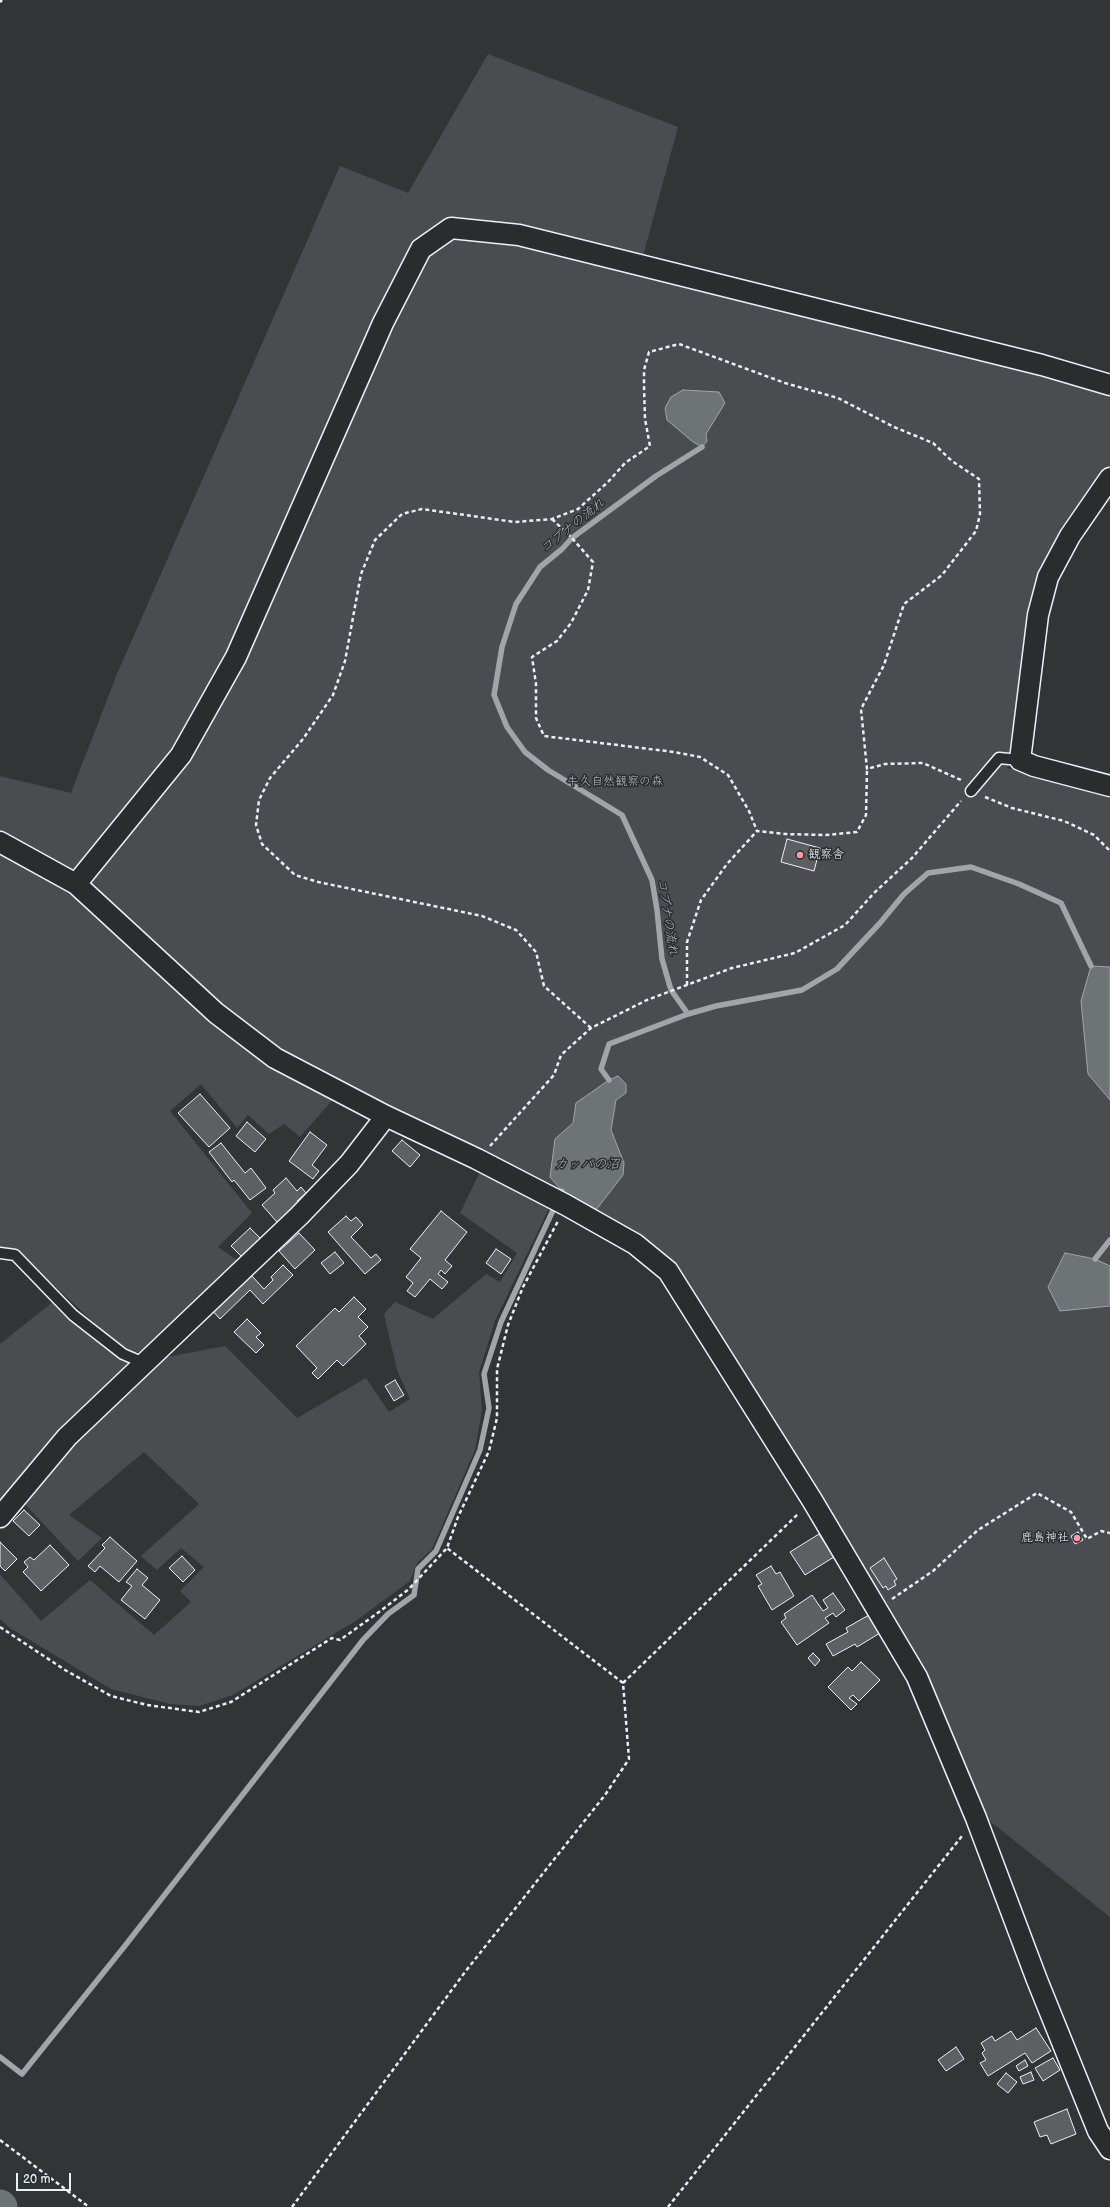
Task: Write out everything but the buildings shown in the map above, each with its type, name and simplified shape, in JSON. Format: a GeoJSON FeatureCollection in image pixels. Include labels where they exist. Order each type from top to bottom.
{"type":"FeatureCollection","features":[{"type":"Feature","properties":{"kind":"street"},"geometry":{"type":"LineString","coordinates":[[76,884],[181,755],[236,657],[383,323],[421,249],[451,228],[519,235],[1042,365],[1110,385]]}},
{"type":"Feature","properties":{"kind":"street"},"geometry":{"type":"LineString","coordinates":[[1110,478],[1070,536],[1048,577],[1038,615],[1020,760],[1034,766],[1110,786]]}},
{"type":"Feature","properties":{"kind":"street"},"geometry":{"type":"LineString","coordinates":[[0,842],[76,884],[216,1013],[274,1058],[386,1116],[477,1159],[566,1205],[635,1244],[668,1271],[812,1500],[878,1608],[917,1678],[976,1818],[1037,1980],[1098,2130],[1110,2149]]}},
{"type":"Feature","properties":{"kind":"street"},"geometry":{"type":"LineString","coordinates":[[0,1517],[67,1437],[305,1210],[349,1164],[386,1116]]}},
{"type":"Feature","properties":{"kind":"lane"},"geometry":{"type":"LineString","coordinates":[[971,791],[999,758],[1020,760]]}},
{"type":"Feature","properties":{"kind":"lane"},"geometry":{"type":"LineString","coordinates":[[0,1253],[14,1255],[73,1314],[123,1354],[144,1363]]}},
{"type":"Feature","properties":{"kind":"path"},"geometry":{"type":"LineString","coordinates":[[591,1028],[544,986],[536,952],[516,930],[482,916],[318,882],[295,875],[262,844],[256,825],[259,800],[270,778],[303,739],[333,695],[345,660],[361,574],[375,540],[402,514],[422,509],[515,522],[552,519],[578,509],[608,482],[625,463],[650,446],[645,419],[644,386],[644,370],[649,352],[679,344],[784,382],[838,398],[894,426],[933,443],[952,462],[979,479],[980,514],[976,532],[942,575],[904,604],[884,665],[861,709],[867,769],[866,815],[857,832],[826,835],[757,831]]}},
{"type":"Feature","properties":{"kind":"path"},"geometry":{"type":"LineString","coordinates":[[552,519],[572,538],[593,562],[588,590],[571,623],[557,641],[532,657],[536,684],[536,718],[544,736],[674,752],[700,757],[728,775],[749,811],[757,831]]}},
{"type":"Feature","properties":{"kind":"path"},"geometry":{"type":"LineString","coordinates":[[867,769],[885,764],[923,763],[959,778],[971,791],[1012,808],[1064,821],[1094,835],[1110,851]]}},
{"type":"Feature","properties":{"kind":"path"},"geometry":{"type":"LineString","coordinates":[[477,1159],[554,1075],[560,1054],[591,1028],[647,1000],[687,984],[732,968],[795,953],[845,925],[874,893],[912,858],[971,791]]}},
{"type":"Feature","properties":{"kind":"path"},"geometry":{"type":"LineString","coordinates":[[687,984],[687,942],[701,900],[727,864],[757,831]]}},
{"type":"Feature","properties":{"kind":"path"},"geometry":{"type":"LineString","coordinates":[[0,1627],[65,1670],[111,1696],[147,1705],[198,1712],[231,1702],[332,1638],[340,1640],[409,1589],[447,1548],[458,1517],[489,1450],[497,1418],[497,1369],[508,1325],[523,1287],[566,1205]]}},
{"type":"Feature","properties":{"kind":"path"},"geometry":{"type":"LineString","coordinates":[[878,1608],[933,1571],[978,1530],[1037,1493],[1071,1512],[1087,1539],[1101,1531],[1110,1533]]}},
{"type":"Feature","properties":{"kind":"path"},"geometry":{"type":"LineString","coordinates":[[623,1683],[812,1500]]}},
{"type":"Feature","properties":{"kind":"path"},"geometry":{"type":"LineString","coordinates":[[292,2207],[465,1972],[605,1795],[629,1759],[623,1683],[447,1548]]}},
{"type":"Feature","properties":{"kind":"path"},"geometry":{"type":"LineString","coordinates":[[668,2207],[976,1818]]}},
{"type":"Feature","properties":{"kind":"path"},"geometry":{"type":"LineString","coordinates":[[0,2140],[89,2207]]}},
{"type":"Feature","properties":{"kind":"green space"},"geometry":{"type":"Polygon","coordinates":[[[488,54],[678,127],[643,256],[456,220],[428,230],[407,254],[374,324],[225,663],[175,751],[84,868],[70,872],[0,834],[0,776],[71,793],[117,674],[340,166],[408,193],[488,54]]]}},
{"type":"Feature","properties":{"kind":"green space","name":"牛久自然観察の森"},"geometry":{"type":"Polygon","coordinates":[[[449,236],[525,245],[1110,391],[1110,466],[1071,521],[1007,768],[1066,781],[1110,797],[1110,1917],[986,1818],[819,1498],[713,1324],[677,1268],[388,1106],[284,1052],[223,1009],[91,888],[92,876],[183,765],[423,257],[449,236]]]}},
{"type":"Feature","properties":{"kind":"green space"},"geometry":{"type":"Polygon","coordinates":[[[0,852],[79,897],[335,1097],[300,1137],[284,1124],[269,1134],[248,1115],[237,1128],[201,1084],[170,1111],[252,1213],[218,1247],[241,1263],[149,1352],[133,1352],[109,1337],[17,1250],[0,1248],[0,852]]]}},
{"type":"Feature","properties":{"kind":"green space"},"geometry":{"type":"Polygon","coordinates":[[[482,1168],[551,1204],[495,1321],[479,1372],[482,1410],[475,1450],[432,1549],[417,1563],[410,1581],[357,1620],[233,1695],[199,1706],[170,1704],[111,1689],[10,1628],[0,1619],[0,1574],[41,1621],[90,1580],[154,1635],[191,1602],[180,1591],[204,1567],[181,1548],[157,1570],[141,1556],[199,1504],[144,1452],[69,1515],[102,1538],[78,1561],[22,1501],[42,1474],[156,1359],[225,1346],[297,1418],[366,1378],[389,1412],[410,1399],[397,1370],[384,1314],[395,1302],[433,1319],[486,1274],[500,1282],[517,1253],[460,1213],[482,1168]]]}},
{"type":"Feature","properties":{"kind":"green space"},"geometry":{"type":"Polygon","coordinates":[[[54,1301],[132,1364],[0,1508],[0,1344],[54,1301]]]}},
{"type":"Feature","properties":{"kind":"water"},"geometry":{"type":"Polygon","coordinates":[[[683,390],[719,392],[725,403],[706,434],[707,441],[702,447],[693,442],[667,420],[665,408],[671,397],[683,390]]]}},
{"type":"Feature","properties":{"kind":"water"},"geometry":{"type":"Polygon","coordinates":[[[1091,966],[1110,967],[1110,1100],[1088,1074],[1081,1001],[1091,966]]]}},
{"type":"Feature","properties":{"kind":"water","name":"カッパの沼"},"geometry":{"type":"Polygon","coordinates":[[[618,1076],[626,1084],[626,1093],[616,1100],[611,1130],[624,1163],[623,1175],[596,1210],[562,1191],[550,1177],[555,1139],[573,1123],[576,1103],[609,1080],[618,1076]]]}},
{"type":"Feature","properties":{"kind":"water"},"geometry":{"type":"Polygon","coordinates":[[[1065,1253],[1095,1259],[1110,1266],[1110,1306],[1060,1311],[1048,1287],[1065,1253]]]}},
{"type":"Feature","properties":{"kind":"waterway","name":"コブナの流れ"},"geometry":{"type":"LineString","coordinates":[[688,1014],[671,990],[662,959],[652,880],[622,815],[548,770],[525,752],[507,727],[494,695],[502,647],[516,604],[540,567],[562,549],[572,538],[656,476],[702,447]]}},
{"type":"Feature","properties":{"kind":"waterway"},"geometry":{"type":"LineString","coordinates":[[609,1080],[601,1069],[609,1044],[688,1014],[716,1006],[802,990],[837,969],[880,923],[904,894],[928,873],[971,867],[1019,884],[1061,903],[1091,966]]}},
{"type":"Feature","properties":{"kind":"waterway"},"geometry":{"type":"LineString","coordinates":[[0,2057],[22,2074],[124,1947],[363,1640],[388,1614],[414,1595],[418,1569],[436,1551],[480,1450],[489,1408],[484,1374],[501,1322],[562,1191]]}},
{"type":"Feature","properties":{"kind":"waterway"},"geometry":{"type":"LineString","coordinates":[[1095,1259],[1110,1240]]}},
{"type":"Feature","properties":{"kind":"place","name":"観察舎"},"geometry":{"type":"Point","coordinates":[800,855]}},
{"type":"Feature","properties":{"kind":"place","name":"鹿島神社"},"geometry":{"type":"Point","coordinates":[1077,1538]}}]}
